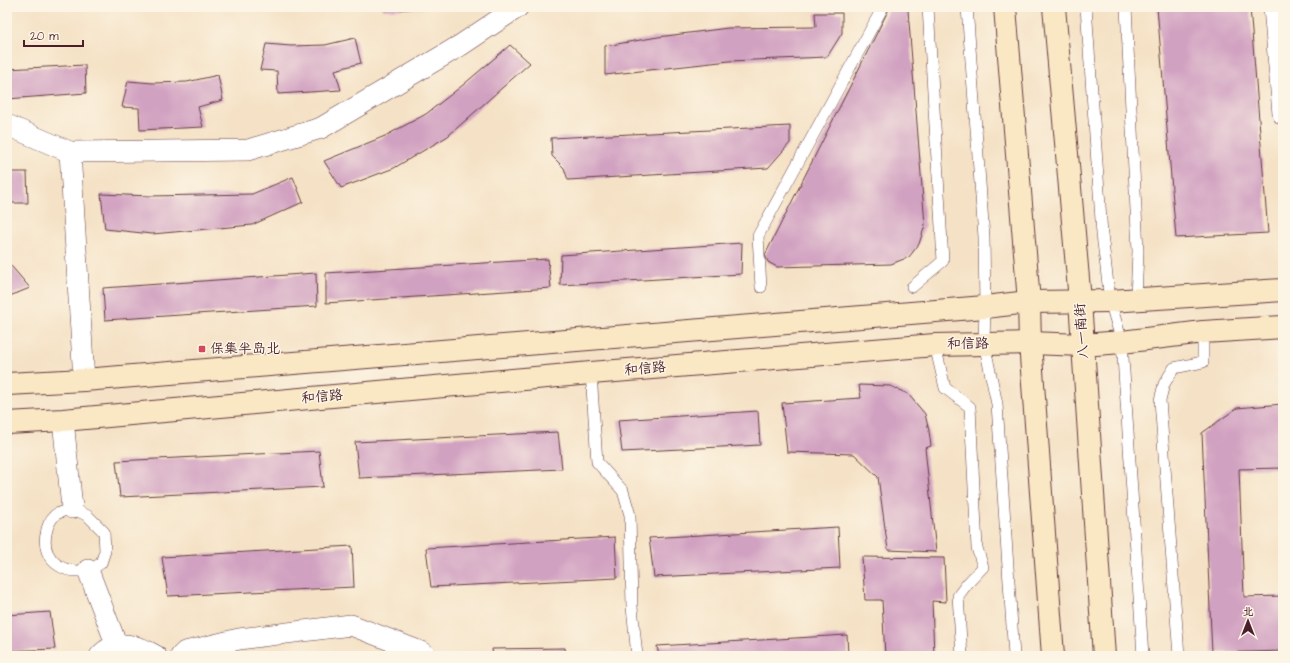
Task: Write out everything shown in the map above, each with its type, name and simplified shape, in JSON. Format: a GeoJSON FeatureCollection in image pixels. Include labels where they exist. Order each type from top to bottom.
{"type":"FeatureCollection","features":[{"type":"Feature","properties":{"kind":"street"},"geometry":{"type":"LineString","coordinates":[[7,125],[70,152],[248,150],[321,128],[461,45],[518,7]]}},
{"type":"Feature","properties":{"kind":"street"},"geometry":{"type":"LineString","coordinates":[[1004,7],[1029,302],[1030,343],[1053,656]]}},
{"type":"Feature","properties":{"kind":"street","name":"八一南街"},"geometry":{"type":"LineString","coordinates":[[1054,7],[1080,301],[1104,656]]}},
{"type":"Feature","properties":{"kind":"street"},"geometry":{"type":"LineString","coordinates":[[1274,7],[1283,114]]}},
{"type":"Feature","properties":{"kind":"street"},"geometry":{"type":"LineString","coordinates":[[70,152],[84,380]]}},
{"type":"Feature","properties":{"kind":"street"},"geometry":{"type":"LineString","coordinates":[[7,384],[84,380],[985,307],[1029,302],[1136,299],[1283,290]]}},
{"type":"Feature","properties":{"kind":"street","name":"和信路"},"geometry":{"type":"LineString","coordinates":[[7,423],[64,420],[591,373],[935,345],[1030,343],[1083,345],[1122,342],[1203,332],[1283,327]]}},
{"type":"Feature","properties":{"kind":"street"},"geometry":{"type":"LineString","coordinates":[[64,420],[72,508]]}},
{"type":"Feature","properties":{"kind":"street"},"geometry":{"type":"LineString","coordinates":[[88,570],[108,651],[126,644],[142,648],[156,656]]}},
{"type":"Feature","properties":{"kind":"street"},"geometry":{"type":"LineString","coordinates":[[181,656],[185,652],[239,639],[351,625],[421,652],[426,656]]}},
{"type":"Feature","properties":{"kind":"lane"},"geometry":{"type":"LineString","coordinates":[[761,287],[758,236],[883,7]]}},
{"type":"Feature","properties":{"kind":"lane"},"geometry":{"type":"LineString","coordinates":[[912,287],[943,261],[928,7]]}},
{"type":"Feature","properties":{"kind":"lane"},"geometry":{"type":"LineString","coordinates":[[967,7],[984,237],[984,343],[997,404],[1014,656]]}},
{"type":"Feature","properties":{"kind":"lane"},"geometry":{"type":"LineString","coordinates":[[1086,7],[1102,234],[1110,300],[1122,342],[1143,656]]}},
{"type":"Feature","properties":{"kind":"lane"},"geometry":{"type":"LineString","coordinates":[[1126,7],[1138,251],[1136,299]]}},
{"type":"Feature","properties":{"kind":"lane"},"geometry":{"type":"LineString","coordinates":[[1179,656],[1160,400],[1164,384],[1174,368],[1203,362],[1203,332]]}},
{"type":"Feature","properties":{"kind":"lane"},"geometry":{"type":"LineString","coordinates":[[935,345],[945,388],[970,407],[977,548],[983,567],[958,596],[962,656]]}},
{"type":"Feature","properties":{"kind":"lane"},"geometry":{"type":"LineString","coordinates":[[591,373],[597,462],[623,491],[630,515],[632,607],[637,656]]}},
{"type":"Feature","properties":{"kind":"lane"},"geometry":{"type":"LineString","coordinates":[[72,508],[88,516],[104,532],[105,551],[101,563],[88,570],[73,571],[58,566],[49,556],[44,541],[48,524],[56,514],[72,508]]}},
{"type":"Feature","properties":{"kind":"building"},"geometry":{"type":"Polygon","coordinates":[[[383,7],[424,7],[424,8],[383,10],[383,7]]]}},
{"type":"Feature","properties":{"kind":"building"},"geometry":{"type":"Polygon","coordinates":[[[890,7],[906,7],[908,10],[925,225],[919,244],[909,257],[891,264],[777,267],[768,262],[765,255],[890,7]]]}},
{"type":"Feature","properties":{"kind":"building"},"geometry":{"type":"Polygon","coordinates":[[[1157,7],[1250,7],[1268,233],[1176,238],[1157,7]]]}},
{"type":"Feature","properties":{"kind":"building"},"geometry":{"type":"Polygon","coordinates":[[[815,13],[842,13],[842,33],[827,57],[729,61],[605,75],[605,46],[658,37],[728,28],[816,27],[815,13]]]}},
{"type":"Feature","properties":{"kind":"building"},"geometry":{"type":"Polygon","coordinates":[[[355,38],[361,63],[335,70],[341,90],[278,94],[277,71],[260,70],[266,44],[291,46],[325,45],[355,38]]]}},
{"type":"Feature","properties":{"kind":"building"},"geometry":{"type":"Polygon","coordinates":[[[510,45],[530,63],[448,136],[394,168],[341,188],[324,161],[385,136],[426,114],[510,45]]]}},
{"type":"Feature","properties":{"kind":"building"},"geometry":{"type":"Polygon","coordinates":[[[85,65],[86,93],[7,99],[7,69],[85,65]]]}},
{"type":"Feature","properties":{"kind":"building"},"geometry":{"type":"Polygon","coordinates":[[[218,75],[223,100],[198,107],[203,127],[140,130],[139,108],[122,107],[128,81],[153,83],[187,82],[218,75]]]}},
{"type":"Feature","properties":{"kind":"building"},"geometry":{"type":"Polygon","coordinates":[[[790,126],[790,143],[768,168],[568,180],[564,168],[552,156],[551,138],[790,126]]]}},
{"type":"Feature","properties":{"kind":"building"},"geometry":{"type":"Polygon","coordinates":[[[7,172],[27,172],[28,203],[7,203],[7,172]]]}},
{"type":"Feature","properties":{"kind":"building"},"geometry":{"type":"Polygon","coordinates":[[[293,177],[303,202],[252,225],[152,234],[105,229],[101,194],[150,196],[252,194],[293,177]]]}},
{"type":"Feature","properties":{"kind":"building"},"geometry":{"type":"Polygon","coordinates":[[[742,243],[741,274],[560,285],[561,255],[742,243]]]}},
{"type":"Feature","properties":{"kind":"building"},"geometry":{"type":"Polygon","coordinates":[[[548,259],[551,288],[326,303],[326,273],[548,259]]]}},
{"type":"Feature","properties":{"kind":"building"},"geometry":{"type":"Polygon","coordinates":[[[7,261],[30,288],[7,297],[7,261]]]}},
{"type":"Feature","properties":{"kind":"building"},"geometry":{"type":"Polygon","coordinates":[[[316,273],[317,306],[105,320],[103,288],[316,273]]]}},
{"type":"Feature","properties":{"kind":"building"},"geometry":{"type":"Polygon","coordinates":[[[859,385],[890,386],[908,394],[925,414],[931,446],[925,448],[936,552],[888,550],[878,477],[854,454],[787,452],[782,403],[861,398],[859,385]]]}},
{"type":"Feature","properties":{"kind":"building"},"geometry":{"type":"Polygon","coordinates":[[[1283,404],[1283,468],[1239,469],[1244,597],[1283,596],[1283,651],[1212,653],[1202,433],[1237,408],[1283,404]]]}},
{"type":"Feature","properties":{"kind":"building"},"geometry":{"type":"Polygon","coordinates":[[[758,411],[760,445],[622,452],[618,420],[758,411]]]}},
{"type":"Feature","properties":{"kind":"building"},"geometry":{"type":"Polygon","coordinates":[[[558,432],[562,469],[359,478],[355,442],[558,432]]]}},
{"type":"Feature","properties":{"kind":"building"},"geometry":{"type":"Polygon","coordinates":[[[319,451],[323,487],[120,497],[116,461],[319,451]]]}},
{"type":"Feature","properties":{"kind":"building"},"geometry":{"type":"Polygon","coordinates":[[[8,479],[11,507],[7,507],[8,479]]]}},
{"type":"Feature","properties":{"kind":"building"},"geometry":{"type":"Polygon","coordinates":[[[838,527],[840,568],[654,577],[649,538],[838,527]]]}},
{"type":"Feature","properties":{"kind":"building"},"geometry":{"type":"Polygon","coordinates":[[[615,537],[617,578],[431,587],[426,548],[615,537]]]}},
{"type":"Feature","properties":{"kind":"building"},"geometry":{"type":"Polygon","coordinates":[[[352,546],[354,587],[168,596],[162,557],[352,546]]]}},
{"type":"Feature","properties":{"kind":"building"},"geometry":{"type":"Polygon","coordinates":[[[862,557],[944,558],[946,602],[932,601],[934,656],[885,656],[882,600],[865,600],[862,557]]]}},
{"type":"Feature","properties":{"kind":"building"},"geometry":{"type":"Polygon","coordinates":[[[50,612],[55,649],[7,651],[7,615],[50,612]]]}},
{"type":"Feature","properties":{"kind":"building"},"geometry":{"type":"Polygon","coordinates":[[[847,635],[848,656],[659,656],[657,646],[847,635]]]}},
{"type":"Feature","properties":{"kind":"building"},"geometry":{"type":"Polygon","coordinates":[[[565,648],[566,656],[493,656],[492,649],[565,648]]]}},
{"type":"Feature","properties":{"kind":"building"},"geometry":{"type":"Polygon","coordinates":[[[391,654],[391,656],[375,656],[375,655],[391,654]]]}},
{"type":"Feature","properties":{"kind":"place","name":"保集半岛北"},"geometry":{"type":"Point","coordinates":[202,349]}}]}
